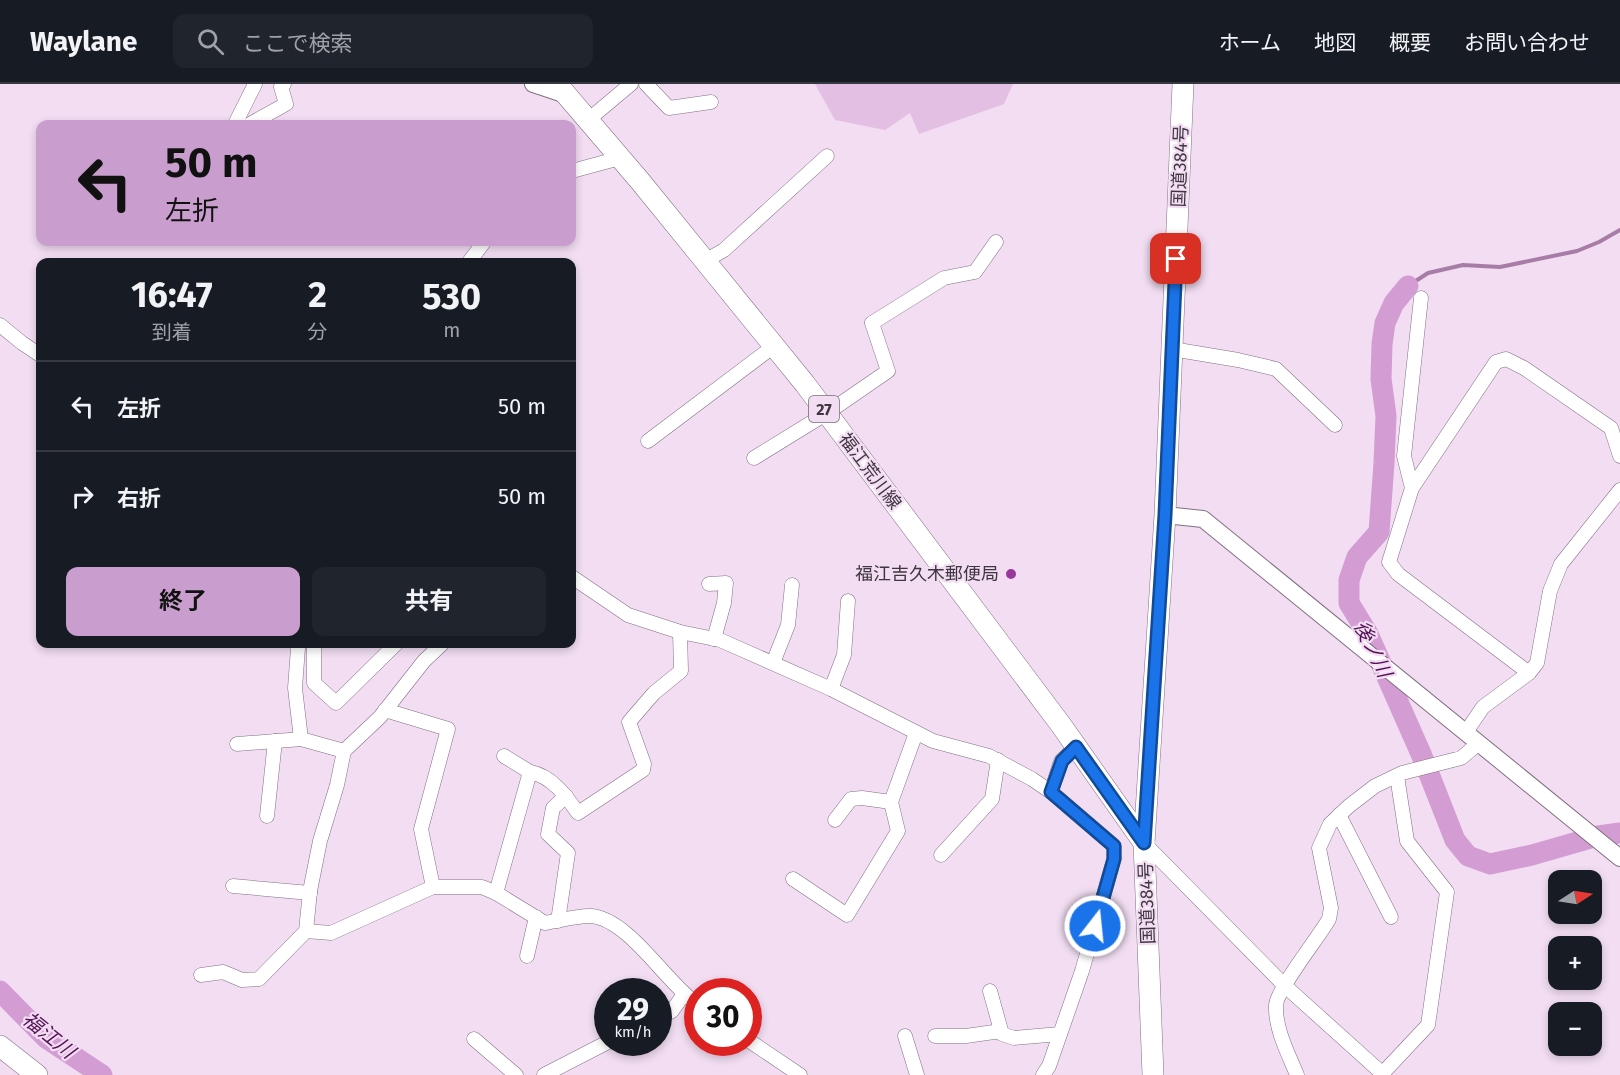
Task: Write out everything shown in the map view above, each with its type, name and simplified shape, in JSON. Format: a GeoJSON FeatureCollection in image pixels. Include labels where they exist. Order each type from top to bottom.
{"type":"FeatureCollection","features":[{"type":"Feature","properties":{"kind":"main road","name":"国道384号"},"geometry":{"type":"LineString","coordinates":[[1153,1075],[1144,843],[1165,515],[1183,84]]}},
{"type":"Feature","properties":{"kind":"main road","name":"福江荒川線"},"geometry":{"type":"LineString","coordinates":[[561,89],[705,261],[827,413],[1076,747],[1144,843]]}},
{"type":"Feature","properties":{"kind":"main road"},"geometry":{"type":"LineString","coordinates":[[0,1046],[37,1075]]}},
{"type":"Feature","properties":{"kind":"street"},"geometry":{"type":"LineString","coordinates":[[237,120],[255,84]]}},
{"type":"Feature","properties":{"kind":"street"},"geometry":{"type":"LineString","coordinates":[[256,120],[286,104],[281,87],[284,84]]}},
{"type":"Feature","properties":{"kind":"street"},"geometry":{"type":"LineString","coordinates":[[533,84],[561,89]]}},
{"type":"Feature","properties":{"kind":"street"},"geometry":{"type":"LineString","coordinates":[[588,120],[631,84]]}},
{"type":"Feature","properties":{"kind":"street"},"geometry":{"type":"LineString","coordinates":[[646,84],[669,108],[711,102]]}},
{"type":"Feature","properties":{"kind":"street"},"geometry":{"type":"LineString","coordinates":[[705,261],[724,250],[827,156]]}},
{"type":"Feature","properties":{"kind":"street"},"geometry":{"type":"LineString","coordinates":[[576,170],[620,158]]}},
{"type":"Feature","properties":{"kind":"street"},"geometry":{"type":"LineString","coordinates":[[754,458],[827,413],[888,370],[872,323],[944,278],[975,272],[996,242]]}},
{"type":"Feature","properties":{"kind":"street"},"geometry":{"type":"LineString","coordinates":[[471,258],[481,246]]}},
{"type":"Feature","properties":{"kind":"street"},"geometry":{"type":"LineString","coordinates":[[1412,488],[1404,456],[1421,298]]}},
{"type":"Feature","properties":{"kind":"street"},"geometry":{"type":"LineString","coordinates":[[0,325],[36,352]]}},
{"type":"Feature","properties":{"kind":"street"},"geometry":{"type":"LineString","coordinates":[[648,441],[774,346]]}},
{"type":"Feature","properties":{"kind":"street"},"geometry":{"type":"LineString","coordinates":[[1172,349],[1276,369],[1335,425]]}},
{"type":"Feature","properties":{"kind":"street"},"geometry":{"type":"LineString","coordinates":[[1529,673],[1398,574],[1389,561],[1412,488],[1496,362],[1506,359],[1611,428],[1620,456]]}},
{"type":"Feature","properties":{"kind":"street"},"geometry":{"type":"LineString","coordinates":[[1297,1075],[1279,1029],[1276,1003],[1284,985],[1329,919],[1331,908],[1319,848],[1330,824],[1375,786],[1396,776],[1461,758],[1484,707],[1529,673],[1537,663],[1550,591],[1562,564],[1620,490]]}},
{"type":"Feature","properties":{"kind":"street"},"geometry":{"type":"LineString","coordinates":[[1165,515],[1203,519],[1620,858]]}},
{"type":"Feature","properties":{"kind":"street"},"geometry":{"type":"LineString","coordinates":[[576,580],[628,615],[680,632],[720,640],[831,689],[933,741],[998,760],[1051,792],[1114,846],[1114,859],[1082,971],[1049,1066],[1043,1075]]}},
{"type":"Feature","properties":{"kind":"street"},"geometry":{"type":"LineString","coordinates":[[709,584],[726,584],[724,603],[714,639]]}},
{"type":"Feature","properties":{"kind":"street"},"geometry":{"type":"LineString","coordinates":[[772,663],[788,625],[792,585]]}},
{"type":"Feature","properties":{"kind":"street"},"geometry":{"type":"LineString","coordinates":[[831,689],[844,656],[848,601]]}},
{"type":"Feature","properties":{"kind":"street"},"geometry":{"type":"LineString","coordinates":[[504,756],[530,772],[540,774],[563,792],[578,813],[643,770],[644,764],[629,722],[654,693],[681,672],[680,632]]}},
{"type":"Feature","properties":{"kind":"street"},"geometry":{"type":"LineString","coordinates":[[298,648],[295,688],[302,739]]}},
{"type":"Feature","properties":{"kind":"street"},"geometry":{"type":"LineString","coordinates":[[314,648],[314,683],[336,704],[392,648]]}},
{"type":"Feature","properties":{"kind":"street"},"geometry":{"type":"LineString","coordinates":[[201,975],[223,972],[242,980],[259,979],[306,931],[310,893],[320,842],[337,785],[344,751],[385,710],[424,661],[438,648]]}},
{"type":"Feature","properties":{"kind":"street"},"geometry":{"type":"LineString","coordinates":[[385,710],[448,729],[421,829],[433,887]]}},
{"type":"Feature","properties":{"kind":"street"},"geometry":{"type":"LineString","coordinates":[[793,879],[847,915],[898,831],[891,802],[916,733]]}},
{"type":"Feature","properties":{"kind":"street"},"geometry":{"type":"LineString","coordinates":[[237,744],[302,739],[344,751]]}},
{"type":"Feature","properties":{"kind":"street"},"geometry":{"type":"LineString","coordinates":[[267,816],[275,741]]}},
{"type":"Feature","properties":{"kind":"street"},"geometry":{"type":"LineString","coordinates":[[1051,792],[1062,761],[1076,747]]}},
{"type":"Feature","properties":{"kind":"street"},"geometry":{"type":"LineString","coordinates":[[941,855],[992,799],[998,760]]}},
{"type":"Feature","properties":{"kind":"street"},"geometry":{"type":"LineString","coordinates":[[496,893],[530,772]]}},
{"type":"Feature","properties":{"kind":"street"},"geometry":{"type":"LineString","coordinates":[[1144,843],[1284,985],[1383,1074],[1428,1025],[1447,892],[1407,841],[1396,776]]}},
{"type":"Feature","properties":{"kind":"street"},"geometry":{"type":"LineString","coordinates":[[558,921],[568,853],[548,834],[553,808],[566,796]]}},
{"type":"Feature","properties":{"kind":"street"},"geometry":{"type":"LineString","coordinates":[[835,820],[851,799],[862,798],[891,802]]}},
{"type":"Feature","properties":{"kind":"street"},"geometry":{"type":"LineString","coordinates":[[1339,815],[1391,917]]}},
{"type":"Feature","properties":{"kind":"street"},"geometry":{"type":"LineString","coordinates":[[233,886],[310,893]]}},
{"type":"Feature","properties":{"kind":"street"},"geometry":{"type":"LineString","coordinates":[[306,931],[331,933],[433,887],[482,887],[545,923],[591,916],[611,921],[644,950],[684,994],[672,1011]]}},
{"type":"Feature","properties":{"kind":"street"},"geometry":{"type":"LineString","coordinates":[[527,956],[536,917]]}},
{"type":"Feature","properties":{"kind":"street"},"geometry":{"type":"LineString","coordinates":[[990,991],[1002,1034],[1014,1038],[1060,1034]]}},
{"type":"Feature","properties":{"kind":"street"},"geometry":{"type":"LineString","coordinates":[[934,1036],[966,1036],[1000,1030]]}},
{"type":"Feature","properties":{"kind":"street"},"geometry":{"type":"LineString","coordinates":[[905,1036],[917,1075]]}},
{"type":"Feature","properties":{"kind":"street"},"geometry":{"type":"LineString","coordinates":[[474,1039],[516,1075]]}},
{"type":"Feature","properties":{"kind":"street"},"geometry":{"type":"LineString","coordinates":[[544,1075],[594,1049]]}},
{"type":"Feature","properties":{"kind":"street"},"geometry":{"type":"LineString","coordinates":[[762,1049],[800,1075]]}},
{"type":"Feature","properties":{"kind":"shaded area"},"geometry":{"type":"Polygon","coordinates":[[[815,84],[1013,84],[1004,104],[919,134],[910,113],[885,130],[835,120],[815,84]]]}},
{"type":"Feature","properties":{"kind":"waterway"},"geometry":{"type":"LineString","coordinates":[[1408,286],[1428,273],[1463,265],[1500,267],[1577,251],[1620,230]]}},
{"type":"Feature","properties":{"kind":"waterway","name":"後ノ川"},"geometry":{"type":"LineString","coordinates":[[1408,286],[1394,303],[1385,323],[1382,344],[1381,379],[1386,416],[1379,532],[1357,557],[1349,580],[1349,603],[1368,634],[1422,756],[1455,840],[1468,856],[1490,864],[1532,855],[1598,836],[1620,833]]}},
{"type":"Feature","properties":{"kind":"waterway","name":"福江川"},"geometry":{"type":"LineString","coordinates":[[0,991],[46,1038],[102,1075]]}},
{"type":"Feature","properties":{"kind":"place","name":"福江吉久木郵便局"},"geometry":{"type":"Point","coordinates":[1011,574]}},
{"type":"Feature","properties":{"kind":"route"},"geometry":{"type":"LineString","coordinates":[[1095,926],[1114,859],[1114,846],[1051,792],[1062,761],[1076,747],[1144,843],[1165,515],[1176,259]]}}]}
